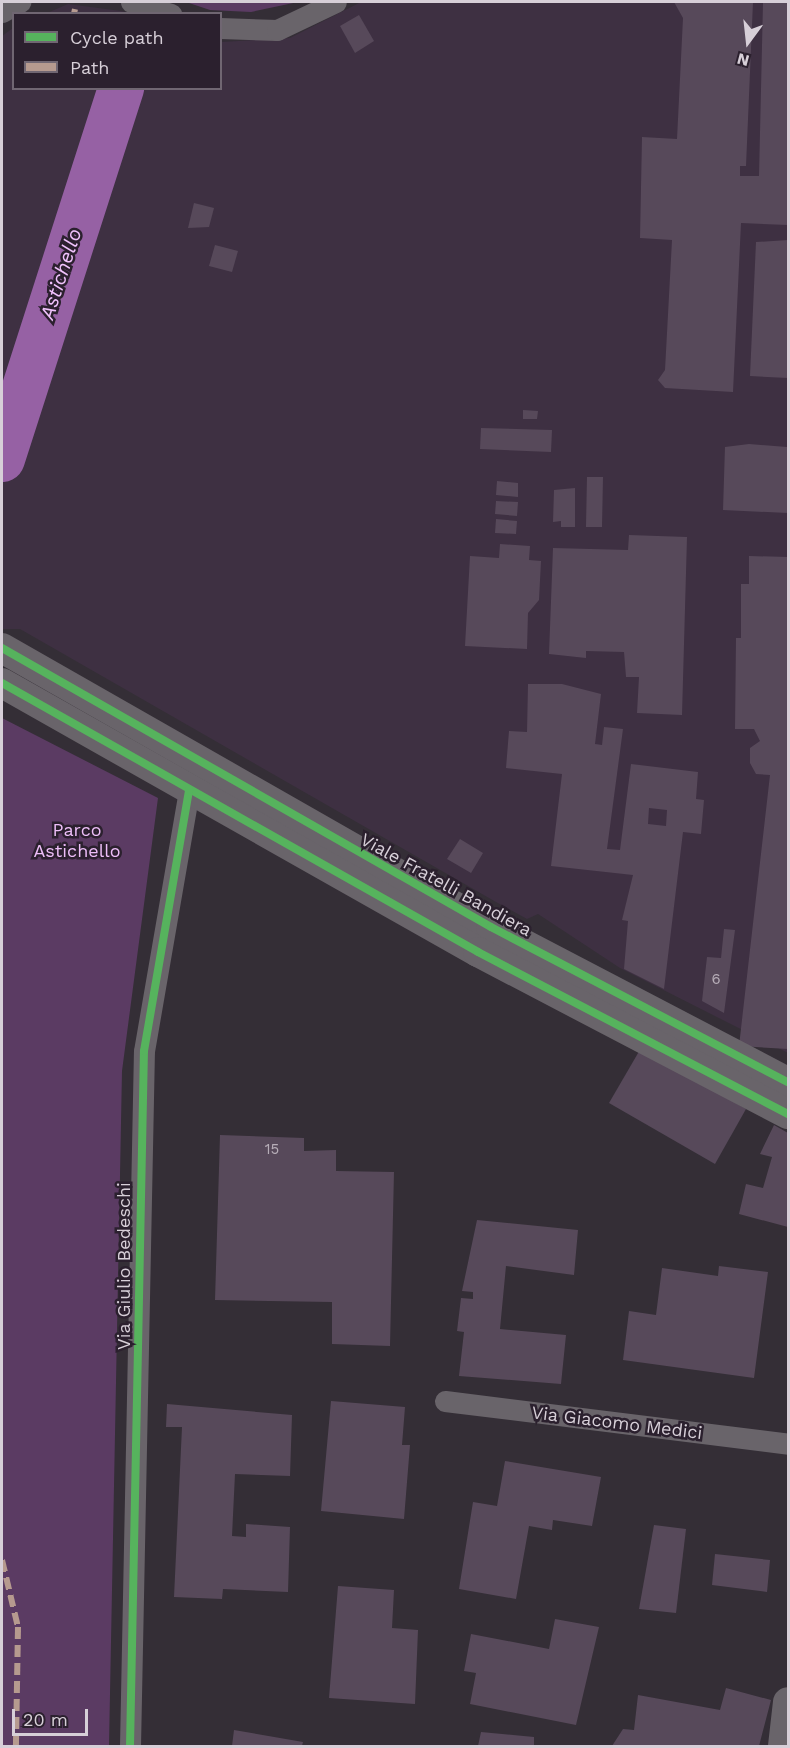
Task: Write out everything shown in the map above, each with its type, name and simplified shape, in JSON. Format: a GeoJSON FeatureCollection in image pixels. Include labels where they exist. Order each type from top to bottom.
{"type":"FeatureCollection","features":[{"type":"Feature","properties":{"kind":"main road","name":"Viale Fratelli Bandiera"},"geometry":{"type":"LineString","coordinates":[[2,648],[460,910],[789,1082]]}},
{"type":"Feature","properties":{"kind":"main road"},"geometry":{"type":"LineString","coordinates":[[2,683],[478,952],[789,1114]]}},
{"type":"Feature","properties":{"kind":"main road"},"geometry":{"type":"LineString","coordinates":[[783,1746],[789,1702]]}},
{"type":"Feature","properties":{"kind":"street"},"geometry":{"type":"LineString","coordinates":[[2,12],[20,2]]}},
{"type":"Feature","properties":{"kind":"street"},"geometry":{"type":"LineString","coordinates":[[131,2],[164,12]]}},
{"type":"Feature","properties":{"kind":"street"},"geometry":{"type":"LineString","coordinates":[[222,28],[277,30],[336,2]]}},
{"type":"Feature","properties":{"kind":"street","name":"Via Giulio Bedeschi"},"geometry":{"type":"LineString","coordinates":[[130,1746],[144,1051],[189,790]]}},
{"type":"Feature","properties":{"kind":"street","name":"Via Giacomo Medici"},"geometry":{"type":"LineString","coordinates":[[445,1401],[789,1444]]}},
{"type":"Feature","properties":{"kind":"shaded area"},"geometry":{"type":"Polygon","coordinates":[[[361,2],[788,2],[788,1053],[620,968],[538,914],[527,919],[496,902],[20,629],[2,629],[2,36],[12,29],[12,90],[222,90],[222,42],[290,38],[361,2]]]}},
{"type":"Feature","properties":{"kind":"shaded area"},"geometry":{"type":"Polygon","coordinates":[[[68,4],[126,12],[49,12],[68,4]]]}},
{"type":"Feature","properties":{"kind":"green space"},"geometry":{"type":"Polygon","coordinates":[[[186,2],[298,2],[251,12],[210,10],[186,2]]]}},
{"type":"Feature","properties":{"kind":"green space","name":"Parco Astichello"},"geometry":{"type":"Polygon","coordinates":[[[2,718],[158,798],[122,1071],[109,1746],[2,1746],[2,718]]]}},
{"type":"Feature","properties":{"kind":"building"},"geometry":{"type":"Polygon","coordinates":[[[674,2],[753,2],[746,166],[740,166],[740,176],[759,176],[763,2],[788,2],[788,225],[741,223],[733,392],[665,388],[658,380],[665,370],[672,240],[640,238],[642,137],[677,139],[683,18],[674,2]]]}},
{"type":"Feature","properties":{"kind":"building"},"geometry":{"type":"Polygon","coordinates":[[[359,15],[374,41],[355,53],[340,26],[359,15]]]}},
{"type":"Feature","properties":{"kind":"building"},"geometry":{"type":"Polygon","coordinates":[[[194,203],[214,208],[209,227],[188,228],[194,203]]]}},
{"type":"Feature","properties":{"kind":"building"},"geometry":{"type":"Polygon","coordinates":[[[788,240],[788,378],[750,376],[756,242],[788,240]]]}},
{"type":"Feature","properties":{"kind":"building"},"geometry":{"type":"Polygon","coordinates":[[[215,245],[238,251],[232,272],[209,266],[215,245]]]}},
{"type":"Feature","properties":{"kind":"building"},"geometry":{"type":"Polygon","coordinates":[[[523,410],[538,411],[537,419],[523,419],[523,410]]]}},
{"type":"Feature","properties":{"kind":"building"},"geometry":{"type":"Polygon","coordinates":[[[481,428],[552,430],[551,452],[480,449],[481,428]]]}},
{"type":"Feature","properties":{"kind":"building"},"geometry":{"type":"Polygon","coordinates":[[[749,444],[787,447],[788,513],[723,510],[725,447],[749,444]]]}},
{"type":"Feature","properties":{"kind":"building"},"geometry":{"type":"Polygon","coordinates":[[[587,477],[603,477],[602,527],[586,527],[587,477]]]}},
{"type":"Feature","properties":{"kind":"building"},"geometry":{"type":"Polygon","coordinates":[[[497,481],[518,483],[518,497],[496,495],[497,481]]]}},
{"type":"Feature","properties":{"kind":"building"},"geometry":{"type":"Polygon","coordinates":[[[575,488],[575,527],[561,527],[561,521],[553,522],[554,490],[575,488]]]}},
{"type":"Feature","properties":{"kind":"building"},"geometry":{"type":"Polygon","coordinates":[[[496,501],[518,502],[517,516],[495,514],[496,501]]]}},
{"type":"Feature","properties":{"kind":"building"},"geometry":{"type":"Polygon","coordinates":[[[496,519],[517,521],[516,534],[495,533],[496,519]]]}},
{"type":"Feature","properties":{"kind":"building"},"geometry":{"type":"Polygon","coordinates":[[[629,535],[687,537],[682,715],[637,713],[639,677],[626,677],[624,652],[586,651],[586,658],[549,654],[553,548],[628,550],[629,535]]]}},
{"type":"Feature","properties":{"kind":"building"},"geometry":{"type":"Polygon","coordinates":[[[500,544],[530,546],[529,560],[541,561],[539,600],[528,613],[527,649],[465,646],[470,556],[499,558],[500,544]]]}},
{"type":"Feature","properties":{"kind":"building"},"geometry":{"type":"Polygon","coordinates":[[[749,556],[788,557],[788,1049],[739,1046],[770,775],[756,774],[750,763],[750,748],[760,741],[754,729],[735,729],[736,638],[741,638],[741,584],[749,584],[749,556]]]}},
{"type":"Feature","properties":{"kind":"building"},"geometry":{"type":"Polygon","coordinates":[[[528,684],[562,684],[601,694],[595,744],[602,745],[604,727],[623,729],[607,849],[620,850],[631,764],[698,772],[696,799],[704,800],[701,834],[683,832],[664,989],[624,969],[628,921],[622,920],[633,875],[551,866],[562,774],[506,768],[509,731],[527,732],[528,684]],[[649,808],[648,824],[666,826],[667,810],[649,808]]]}},
{"type":"Feature","properties":{"kind":"building"},"geometry":{"type":"Polygon","coordinates":[[[460,839],[483,853],[471,873],[447,859],[460,839]]]}},
{"type":"Feature","properties":{"kind":"building"},"geometry":{"type":"Polygon","coordinates":[[[724,929],[735,930],[724,1013],[702,1001],[707,957],[721,958],[724,929]]]}},
{"type":"Feature","properties":{"kind":"building"},"geometry":{"type":"Polygon","coordinates":[[[641,1048],[746,1109],[715,1164],[609,1103],[641,1048]]]}},
{"type":"Feature","properties":{"kind":"building"},"geometry":{"type":"Polygon","coordinates":[[[774,1125],[788,1133],[788,1227],[739,1214],[746,1184],[763,1188],[772,1157],[760,1154],[774,1125]]]}},
{"type":"Feature","properties":{"kind":"building"},"geometry":{"type":"Polygon","coordinates":[[[220,1135],[304,1138],[304,1151],[336,1150],[336,1171],[394,1172],[390,1346],[332,1344],[332,1302],[215,1300],[220,1135]]]}},
{"type":"Feature","properties":{"kind":"building"},"geometry":{"type":"Polygon","coordinates":[[[477,1220],[578,1230],[574,1275],[506,1266],[500,1329],[566,1335],[561,1384],[459,1376],[464,1332],[457,1331],[461,1298],[473,1299],[473,1292],[462,1291],[477,1220]]]}},
{"type":"Feature","properties":{"kind":"building"},"geometry":{"type":"Polygon","coordinates":[[[719,1266],[768,1272],[754,1378],[623,1360],[629,1311],[656,1315],[662,1268],[718,1276],[719,1266]]]}},
{"type":"Feature","properties":{"kind":"building"},"geometry":{"type":"Polygon","coordinates":[[[331,1401],[405,1407],[402,1445],[410,1445],[404,1519],[321,1511],[331,1401]]]}},
{"type":"Feature","properties":{"kind":"building"},"geometry":{"type":"Polygon","coordinates":[[[167,1404],[292,1415],[290,1476],[235,1474],[232,1536],[246,1537],[246,1524],[290,1527],[288,1592],[223,1589],[222,1599],[174,1597],[182,1427],[166,1427],[167,1404]]]}},
{"type":"Feature","properties":{"kind":"building"},"geometry":{"type":"Polygon","coordinates":[[[505,1461],[601,1477],[592,1526],[553,1520],[552,1530],[529,1526],[516,1599],[459,1589],[473,1502],[497,1506],[505,1461]]]}},
{"type":"Feature","properties":{"kind":"building"},"geometry":{"type":"Polygon","coordinates":[[[654,1525],[686,1529],[676,1613],[639,1609],[654,1525]]]}},
{"type":"Feature","properties":{"kind":"building"},"geometry":{"type":"Polygon","coordinates":[[[715,1554],[770,1560],[767,1592],[712,1585],[715,1554]]]}},
{"type":"Feature","properties":{"kind":"building"},"geometry":{"type":"Polygon","coordinates":[[[338,1586],[394,1590],[392,1628],[418,1630],[415,1704],[329,1698],[338,1586]]]}},
{"type":"Feature","properties":{"kind":"building"},"geometry":{"type":"Polygon","coordinates":[[[555,1619],[599,1627],[576,1725],[470,1704],[476,1673],[464,1671],[471,1634],[549,1649],[555,1619]]]}},
{"type":"Feature","properties":{"kind":"building"},"geometry":{"type":"Polygon","coordinates":[[[726,1688],[771,1700],[759,1746],[612,1746],[623,1729],[634,1730],[638,1695],[720,1710],[726,1688]]]}},
{"type":"Feature","properties":{"kind":"building"},"geometry":{"type":"Polygon","coordinates":[[[234,1730],[303,1742],[302,1746],[232,1746],[234,1730]]]}},
{"type":"Feature","properties":{"kind":"building"},"geometry":{"type":"Polygon","coordinates":[[[481,1732],[534,1737],[534,1746],[478,1746],[481,1732]]]}},
{"type":"Feature","properties":{"kind":"waterway","name":"Astichello"},"geometry":{"type":"LineString","coordinates":[[2,459],[120,90]]}},
{"type":"Feature","properties":{"kind":"marked path"},"geometry":{"type":"LineString","coordinates":[[2,1560],[18,1627],[16,1746]]}},
{"type":"Feature","properties":{"kind":"cycle path"},"geometry":{"type":"LineString","coordinates":[[2,648],[491,927],[788,1082]]}},
{"type":"Feature","properties":{"kind":"cycle path"},"geometry":{"type":"LineString","coordinates":[[2,683],[478,952],[788,1114]]}},
{"type":"Feature","properties":{"kind":"cycle path"},"geometry":{"type":"LineString","coordinates":[[130,1746],[144,1051],[189,790]]}}]}
